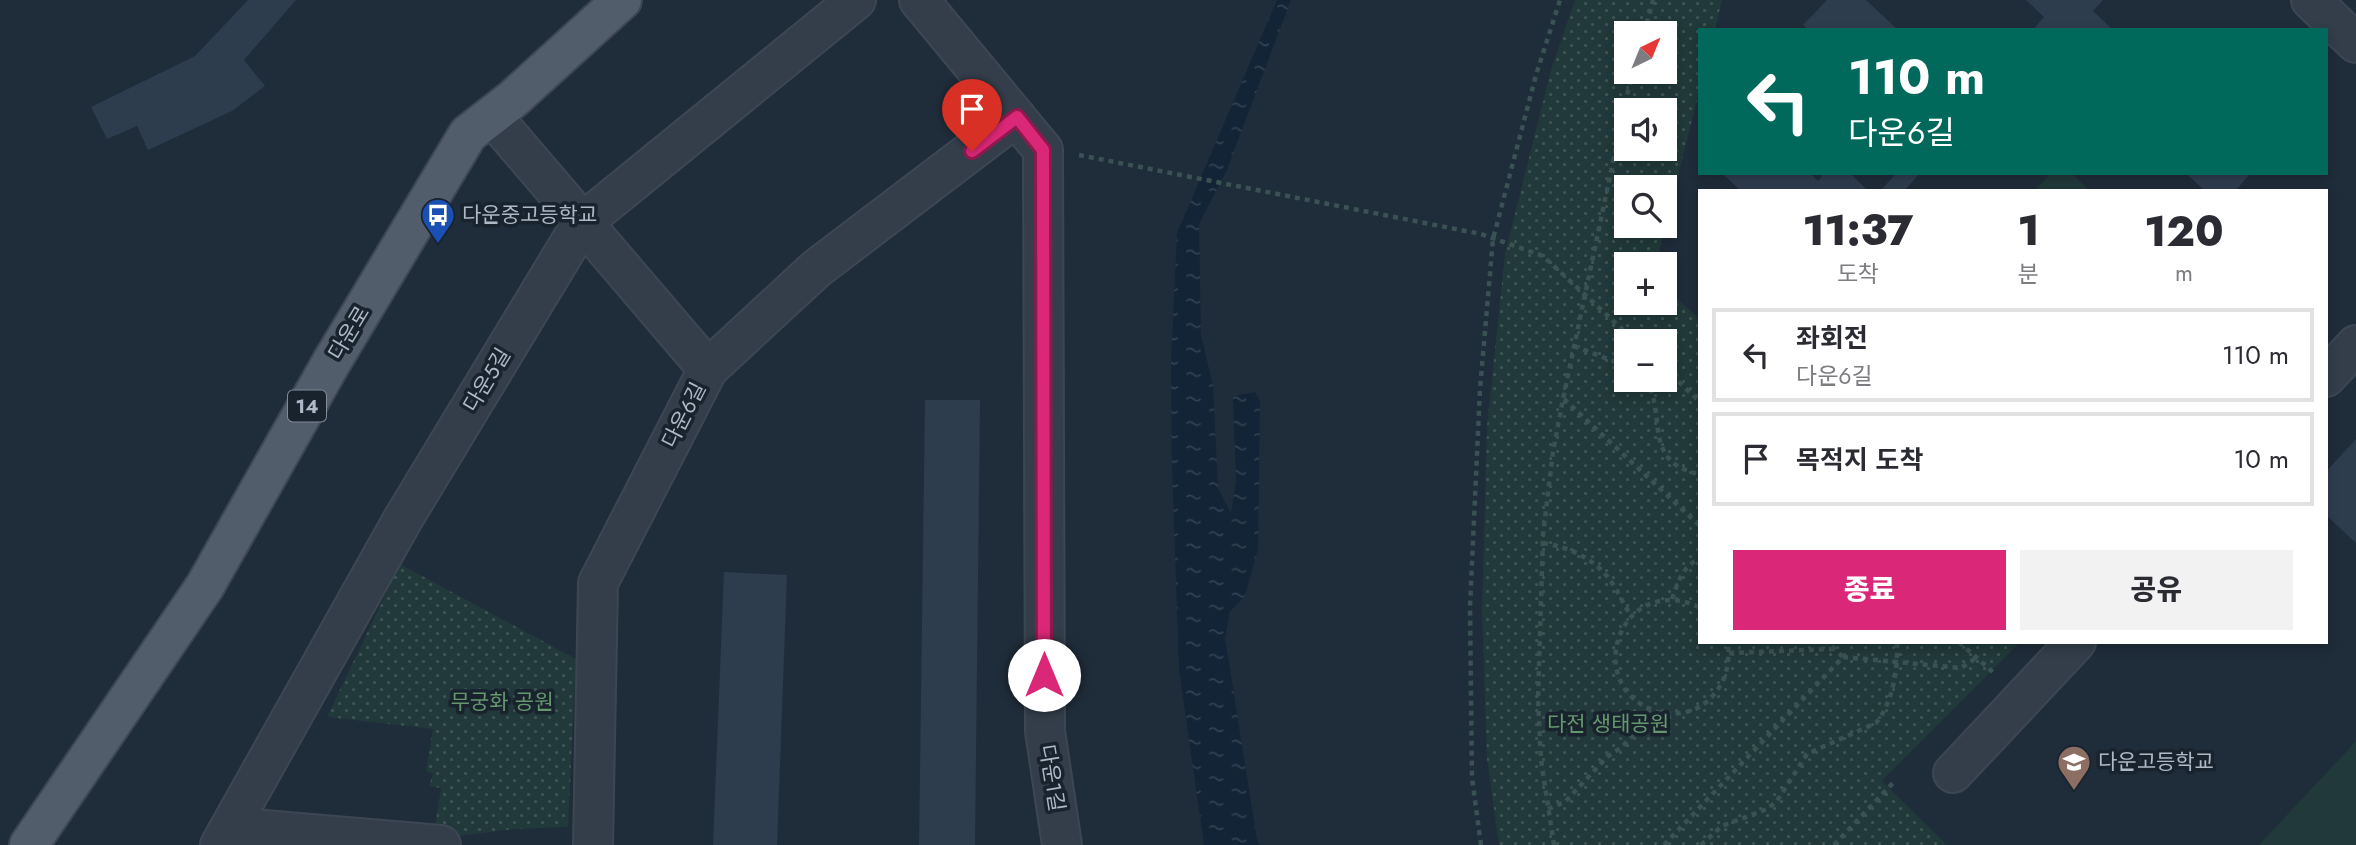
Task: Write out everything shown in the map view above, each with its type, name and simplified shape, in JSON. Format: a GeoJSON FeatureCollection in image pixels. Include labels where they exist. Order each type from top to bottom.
{"type":"FeatureCollection","features":[{"type":"Feature","properties":{"kind":"main road","name":"다운로"},"geometry":{"type":"LineString","coordinates":[[29,845],[205,586],[331,363],[468,134],[492,116],[622,0]]}},
{"type":"Feature","properties":{"kind":"street","name":"다운5길"},"geometry":{"type":"LineString","coordinates":[[225,836],[402,519],[582,223],[856,0]]}},
{"type":"Feature","properties":{"kind":"street","name":"다운1길"},"geometry":{"type":"LineString","coordinates":[[919,0],[1043,150],[1045,731],[1062,845]]}},
{"type":"Feature","properties":{"kind":"street"},"geometry":{"type":"LineString","coordinates":[[2311,0],[2356,43]]}},
{"type":"Feature","properties":{"kind":"street"},"geometry":{"type":"LineString","coordinates":[[492,116],[708,369]]}},
{"type":"Feature","properties":{"kind":"street","name":"다운6길"},"geometry":{"type":"LineString","coordinates":[[593,845],[598,583],[708,369],[816,269],[1017,117]]}},
{"type":"Feature","properties":{"kind":"street"},"geometry":{"type":"LineString","coordinates":[[2328,375],[2356,345]]}},
{"type":"Feature","properties":{"kind":"street"},"geometry":{"type":"LineString","coordinates":[[1953,773],[2074,644]]}},
{"type":"Feature","properties":{"kind":"street"},"geometry":{"type":"LineString","coordinates":[[225,836],[442,845]]}},
{"type":"Feature","properties":{"kind":"path"},"geometry":{"type":"LineString","coordinates":[[1481,845],[1472,778],[1470,607],[1480,389],[1493,239],[1536,75],[1560,0]]}},
{"type":"Feature","properties":{"kind":"path"},"geometry":{"type":"LineString","coordinates":[[1647,21],[1653,0]]}},
{"type":"Feature","properties":{"kind":"path"},"geometry":{"type":"LineString","coordinates":[[1553,845],[1541,760],[1538,700],[1543,543],[1553,452],[1583,294],[1629,84]]}},
{"type":"Feature","properties":{"kind":"path"},"geometry":{"type":"LineString","coordinates":[[1096,158],[1481,234],[1543,256],[1622,329]]}},
{"type":"Feature","properties":{"kind":"path"},"geometry":{"type":"LineString","coordinates":[[1574,346],[1614,361]]}},
{"type":"Feature","properties":{"kind":"path"},"geometry":{"type":"LineString","coordinates":[[1677,380],[1698,400]]}},
{"type":"Feature","properties":{"kind":"path"},"geometry":{"type":"LineString","coordinates":[[1652,392],[1657,436],[1663,448],[1679,466],[1698,474]]}},
{"type":"Feature","properties":{"kind":"path"},"geometry":{"type":"LineString","coordinates":[[1563,399],[1698,524]]}},
{"type":"Feature","properties":{"kind":"path"},"geometry":{"type":"LineString","coordinates":[[1543,543],[1566,547],[1597,566],[1613,584],[1631,615]]}},
{"type":"Feature","properties":{"kind":"path"},"geometry":{"type":"LineString","coordinates":[[1672,599],[1680,575],[1690,563],[1698,559]]}},
{"type":"Feature","properties":{"kind":"path"},"geometry":{"type":"LineString","coordinates":[[1698,606],[1687,601],[1672,599],[1648,604],[1631,615],[1615,646],[1615,664],[1620,682],[1631,697],[1664,714],[1682,713],[1699,707],[1715,695],[1725,679],[1730,660],[1728,644]]}},
{"type":"Feature","properties":{"kind":"path"},"geometry":{"type":"LineString","coordinates":[[1829,644],[1843,657],[1961,668],[1976,658]]}},
{"type":"Feature","properties":{"kind":"path"},"geometry":{"type":"LineString","coordinates":[[1701,845],[1722,825],[1767,809],[1777,801],[1807,754],[1876,723],[1883,713],[1898,662],[1896,644]]}},
{"type":"Feature","properties":{"kind":"path"},"geometry":{"type":"LineString","coordinates":[[1961,644],[1996,675]]}},
{"type":"Feature","properties":{"kind":"path"},"geometry":{"type":"LineString","coordinates":[[1729,653],[1834,649]]}},
{"type":"Feature","properties":{"kind":"path"},"geometry":{"type":"LineString","coordinates":[[1664,845],[1843,657]]}},
{"type":"Feature","properties":{"kind":"path"},"geometry":{"type":"LineString","coordinates":[[1548,809],[1565,802],[1608,756],[1622,747],[1639,728],[1650,709]]}},
{"type":"Feature","properties":{"kind":"path"},"geometry":{"type":"LineString","coordinates":[[1834,845],[1893,783]]}},
{"type":"Feature","properties":{"kind":"green space","name":"다전 생태공원"},"geometry":{"type":"Polygon","coordinates":[[[1575,0],[1722,0],[1715,28],[1698,28],[1698,96],[1677,180],[1677,175],[1614,175],[1614,238],[1662,238],[1659,252],[1614,252],[1614,315],[1677,315],[1677,298],[1698,318],[1698,644],[2018,644],[1882,781],[1947,845],[1499,845],[1487,759],[1482,612],[1487,426],[1505,254],[1551,70],[1575,0]]]}},
{"type":"Feature","properties":{"kind":"green space"},"geometry":{"type":"Polygon","coordinates":[[[2049,175],[2073,175],[2088,189],[2036,189],[2049,175]]]}},
{"type":"Feature","properties":{"kind":"green space","name":"무궁화 공원"},"geometry":{"type":"Polygon","coordinates":[[[400,564],[576,659],[568,827],[514,829],[433,839],[441,788],[429,786],[433,774],[426,771],[433,729],[327,717],[400,564]]]}},
{"type":"Feature","properties":{"kind":"green space"},"geometry":{"type":"Polygon","coordinates":[[[2356,741],[2356,845],[2259,845],[2356,741]]]}},
{"type":"Feature","properties":{"kind":"water"},"geometry":{"type":"Polygon","coordinates":[[[1277,0],[1291,0],[1226,172],[1199,224],[1201,335],[1213,386],[1218,488],[1231,514],[1236,481],[1233,396],[1255,392],[1260,401],[1258,549],[1245,596],[1230,611],[1225,638],[1257,840],[1260,845],[1204,845],[1179,669],[1171,361],[1177,233],[1277,0]]]}},
{"type":"Feature","properties":{"kind":"building"},"geometry":{"type":"Polygon","coordinates":[[[248,0],[296,0],[244,60],[265,86],[232,111],[148,150],[137,126],[107,139],[91,107],[195,56],[248,0]]]}},
{"type":"Feature","properties":{"kind":"building"},"geometry":{"type":"Polygon","coordinates":[[[1827,0],[1866,0],[1896,28],[1807,28],[1803,25],[1827,0]]]}},
{"type":"Feature","properties":{"kind":"building"},"geometry":{"type":"Polygon","coordinates":[[[2026,0],[2103,0],[2093,11],[2111,28],[2035,28],[2044,17],[2026,0]]]}},
{"type":"Feature","properties":{"kind":"building"},"geometry":{"type":"Polygon","coordinates":[[[1724,175],[1812,175],[1818,181],[1822,175],[1852,175],[1866,189],[1739,189],[1724,175]]]}},
{"type":"Feature","properties":{"kind":"building"},"geometry":{"type":"Polygon","coordinates":[[[1895,175],[1918,175],[1906,189],[1882,189],[1895,175]]]}},
{"type":"Feature","properties":{"kind":"building"},"geometry":{"type":"Polygon","coordinates":[[[2188,175],[2249,175],[2237,189],[2203,189],[2188,175]]]}},
{"type":"Feature","properties":{"kind":"building"},"geometry":{"type":"Polygon","coordinates":[[[925,400],[980,400],[975,845],[919,845],[925,400]]]}},
{"type":"Feature","properties":{"kind":"building"},"geometry":{"type":"Polygon","coordinates":[[[2356,439],[2356,543],[2328,517],[2328,470],[2356,439]]]}},
{"type":"Feature","properties":{"kind":"building"},"geometry":{"type":"Polygon","coordinates":[[[724,572],[787,575],[777,845],[713,845],[724,572]]]}},
{"type":"Feature","properties":{"kind":"place","name":"다운중고등학교"},"geometry":{"type":"Point","coordinates":[438,245]}},
{"type":"Feature","properties":{"kind":"place","name":"다운고등학교"},"geometry":{"type":"Point","coordinates":[2074,792]}},
{"type":"Feature","properties":{"kind":"route"},"geometry":{"type":"LineString","coordinates":[[972,151],[1017,117],[1043,150],[1044,675]]}}]}
